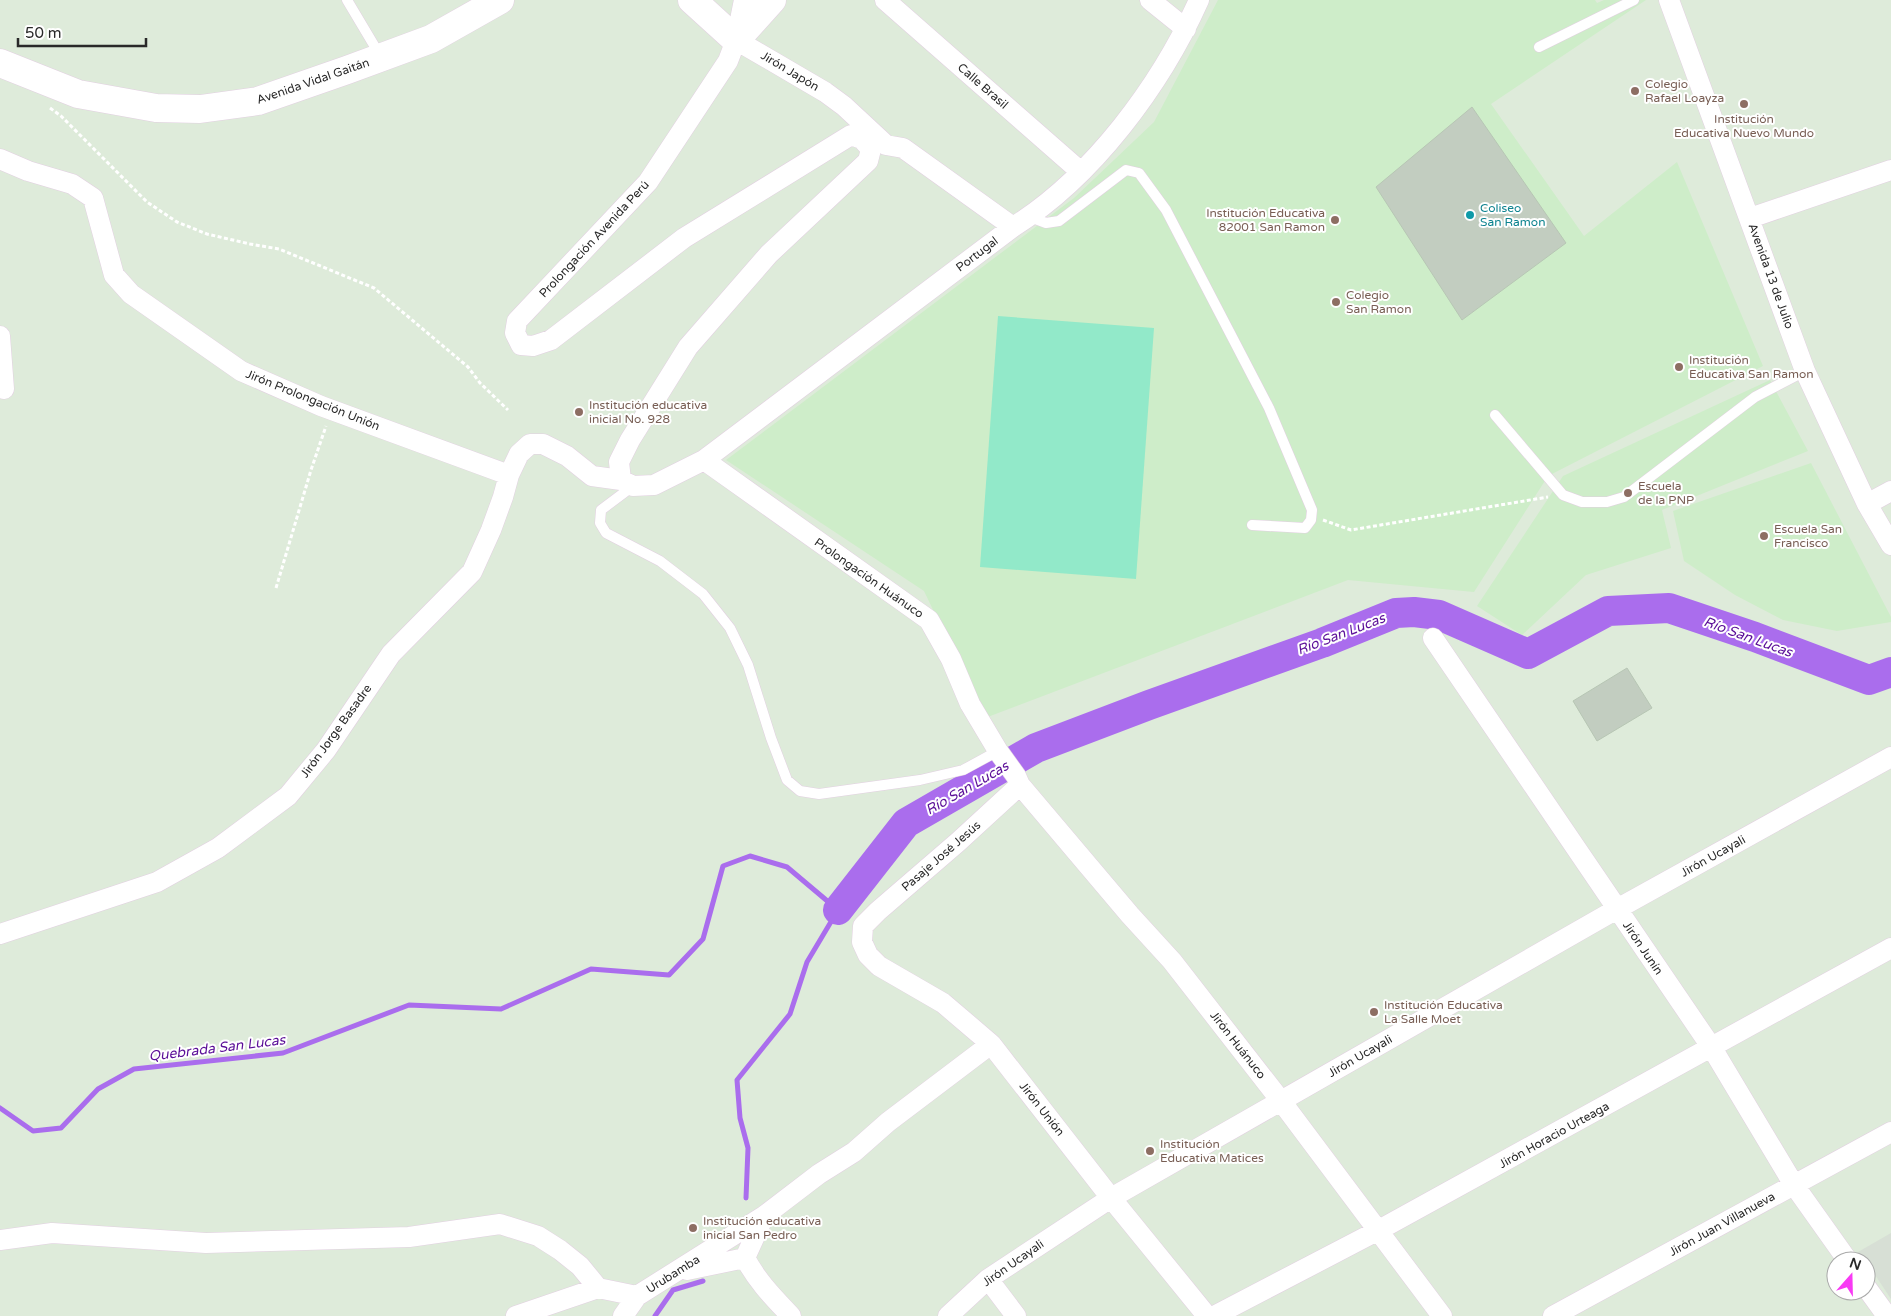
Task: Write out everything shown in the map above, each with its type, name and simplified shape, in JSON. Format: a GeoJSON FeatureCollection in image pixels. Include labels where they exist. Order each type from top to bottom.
{"type":"FeatureCollection","features":[{"type":"Feature","properties":{"kind":"street","name":"Avenida Vidal Gaitán"},"geometry":{"type":"LineString","coordinates":[[0,63],[78,94],[156,108],[200,109],[258,101],[431,39],[500,0]]}},
{"type":"Feature","properties":{"kind":"street","name":"Jirón Japón"},"geometry":{"type":"LineString","coordinates":[[692,0],[736,40],[825,92],[844,106],[878,147],[903,148],[1022,222]]}},
{"type":"Feature","properties":{"kind":"street"},"geometry":{"type":"LineString","coordinates":[[736,40],[744,0]]}},
{"type":"Feature","properties":{"kind":"street","name":"Prolongación Avenida Perú"},"geometry":{"type":"LineString","coordinates":[[772,0],[736,40],[728,61],[648,182],[517,321],[515,334],[521,344],[533,346],[551,340],[684,238],[851,135],[878,147]]}},
{"type":"Feature","properties":{"kind":"street","name":"Calle Brasil"},"geometry":{"type":"LineString","coordinates":[[885,0],[1081,172]]}},
{"type":"Feature","properties":{"kind":"street"},"geometry":{"type":"LineString","coordinates":[[1150,0],[1186,29]]}},
{"type":"Feature","properties":{"kind":"street","name":"Portugal"},"geometry":{"type":"LineString","coordinates":[[627,483],[654,485],[704,460],[1022,222],[1081,172],[1120,129],[1145,96],[1186,29],[1199,0]]}},
{"type":"Feature","properties":{"kind":"street","name":"Avenida 13 de Julio"},"geometry":{"type":"LineString","coordinates":[[1669,0],[1805,371],[1867,504],[1891,545]]}},
{"type":"Feature","properties":{"kind":"street"},"geometry":{"type":"LineString","coordinates":[[627,483],[619,462],[630,440],[688,348],[769,254],[868,161],[878,147]]}},
{"type":"Feature","properties":{"kind":"street","name":"Jirón Prolongación Unión"},"geometry":{"type":"LineString","coordinates":[[0,159],[28,171],[72,184],[93,198],[114,275],[131,294],[241,371],[332,409],[508,475]]}},
{"type":"Feature","properties":{"kind":"street"},"geometry":{"type":"LineString","coordinates":[[1750,218],[1891,170]]}},
{"type":"Feature","properties":{"kind":"street"},"geometry":{"type":"LineString","coordinates":[[0,336],[4,389]]}},
{"type":"Feature","properties":{"kind":"street","name":"Jirón Jorge Basadre"},"geometry":{"type":"LineString","coordinates":[[0,934],[157,882],[218,848],[288,796],[326,750],[391,654],[472,572],[491,530],[503,497],[508,475],[519,454],[530,444],[543,444],[568,456],[592,476],[627,483]]}},
{"type":"Feature","properties":{"kind":"street","name":"Prolongación Huánuco"},"geometry":{"type":"LineString","coordinates":[[704,460],[928,620],[951,659],[970,704],[1018,781]]}},
{"type":"Feature","properties":{"kind":"street"},"geometry":{"type":"LineString","coordinates":[[1867,504],[1891,491]]}},
{"type":"Feature","properties":{"kind":"street","name":"Jirón Junín"},"geometry":{"type":"LineString","coordinates":[[1433,638],[1712,1048],[1794,1185],[1841,1251]]}},
{"type":"Feature","properties":{"kind":"street","name":"Jirón Ucayali"},"geometry":{"type":"LineString","coordinates":[[948,1316],[988,1279],[1111,1198],[1617,909],[1891,757]]}},
{"type":"Feature","properties":{"kind":"street","name":"Pasaje José Jesús"},"geometry":{"type":"LineString","coordinates":[[863,926],[958,842],[1018,781]]}},
{"type":"Feature","properties":{"kind":"street","name":"Jirón Huánuco"},"geometry":{"type":"LineString","coordinates":[[1018,781],[1130,915],[1172,961],[1281,1101],[1442,1316]]}},
{"type":"Feature","properties":{"kind":"street","name":"Jirón Unión"},"geometry":{"type":"LineString","coordinates":[[863,926],[862,942],[868,955],[879,966],[943,1004],[990,1044],[1207,1316]]}},
{"type":"Feature","properties":{"kind":"street","name":"Jirón Horacio Urteaga"},"geometry":{"type":"LineString","coordinates":[[1214,1316],[1379,1230],[1891,948]]}},
{"type":"Feature","properties":{"kind":"street","name":"Urubamba"},"geometry":{"type":"LineString","coordinates":[[598,1288],[637,1296],[678,1271],[764,1216],[819,1174],[854,1152],[888,1122],[990,1044]]}},
{"type":"Feature","properties":{"kind":"street","name":"Jirón Juan Villanueva"},"geometry":{"type":"LineString","coordinates":[[1553,1316],[1891,1132]]}},
{"type":"Feature","properties":{"kind":"street"},"geometry":{"type":"LineString","coordinates":[[745,1258],[764,1216]]}},
{"type":"Feature","properties":{"kind":"street"},"geometry":{"type":"LineString","coordinates":[[0,1240],[52,1233],[206,1243],[409,1237],[500,1224],[538,1236],[560,1250],[580,1266],[598,1288],[516,1316]]}},
{"type":"Feature","properties":{"kind":"street"},"geometry":{"type":"LineString","coordinates":[[678,1271],[745,1258]]}},
{"type":"Feature","properties":{"kind":"street"},"geometry":{"type":"LineString","coordinates":[[745,1258],[752,1272],[767,1291],[792,1316]]}},
{"type":"Feature","properties":{"kind":"street"},"geometry":{"type":"LineString","coordinates":[[988,1279],[1016,1316]]}},
{"type":"Feature","properties":{"kind":"street"},"geometry":{"type":"LineString","coordinates":[[623,1316],[637,1296]]}},
{"type":"Feature","properties":{"kind":"street"},"geometry":{"type":"LineString","coordinates":[[1876,1301],[1887,1316]]}},
{"type":"Feature","properties":{"kind":"lane"},"geometry":{"type":"LineString","coordinates":[[347,0],[381,57]]}},
{"type":"Feature","properties":{"kind":"lane"},"geometry":{"type":"LineString","coordinates":[[1539,47],[1634,0]]}},
{"type":"Feature","properties":{"kind":"lane"},"geometry":{"type":"LineString","coordinates":[[1022,222],[1046,223],[1059,221],[1126,170],[1139,173],[1166,210],[1270,408],[1312,510],[1311,520],[1305,528],[1252,525]]}},
{"type":"Feature","properties":{"kind":"lane"},"geometry":{"type":"LineString","coordinates":[[1495,415],[1563,494],[1582,502],[1607,502],[1624,497],[1755,397],[1805,371]]}},
{"type":"Feature","properties":{"kind":"lane"},"geometry":{"type":"LineString","coordinates":[[627,483],[601,510],[600,523],[606,533],[660,561],[703,594],[730,628],[748,665],[787,780],[800,791],[819,794],[920,780],[963,770],[1001,754]]}},
{"type":"Feature","properties":{"kind":"path"},"geometry":{"type":"LineString","coordinates":[[46,104],[61,116],[147,202],[178,222],[207,234],[250,244],[279,248],[374,288],[468,367],[480,383],[508,410]]}},
{"type":"Feature","properties":{"kind":"path"},"geometry":{"type":"LineString","coordinates":[[276,588],[311,470],[332,409]]}},
{"type":"Feature","properties":{"kind":"path"},"geometry":{"type":"LineString","coordinates":[[1312,510],[1325,522],[1351,530],[1563,494]]}},
{"type":"Feature","properties":{"kind":"shaded area","name":"Colegio San Ramon"},"geometry":{"type":"Polygon","coordinates":[[[1218,0],[1595,0],[1597,3],[1604,0],[1646,0],[1491,104],[1584,236],[1677,162],[1763,366],[1548,476],[1474,592],[1348,580],[985,718],[924,591],[726,460],[1074,198],[1154,122],[1218,0]]]}},
{"type":"Feature","properties":{"kind":"shaded area"},"geometry":{"type":"Polygon","coordinates":[[[998,316],[1154,328],[1136,579],[980,567],[998,316]]]}},
{"type":"Feature","properties":{"kind":"shaded area","name":"Escuela de la PNP"},"geometry":{"type":"Polygon","coordinates":[[[1770,380],[1808,451],[1662,510],[1671,548],[1586,575],[1522,635],[1477,606],[1563,476],[1770,380]]]}},
{"type":"Feature","properties":{"kind":"shaded area","name":"Escuela San Francisco"},"geometry":{"type":"Polygon","coordinates":[[[1811,463],[1891,617],[1891,622],[1837,631],[1783,620],[1735,595],[1684,561],[1673,511],[1811,463]]]}},
{"type":"Feature","properties":{"kind":"shaded area"},"geometry":{"type":"Polygon","coordinates":[[[1891,1233],[1891,1299],[1876,1276],[1876,1251],[1860,1251],[1891,1233]]]}},
{"type":"Feature","properties":{"kind":"building","name":"Coliseo San Ramon"},"geometry":{"type":"Polygon","coordinates":[[[1472,107],[1566,243],[1462,320],[1376,187],[1472,107]]]}},
{"type":"Feature","properties":{"kind":"building"},"geometry":{"type":"Polygon","coordinates":[[[1627,668],[1652,708],[1597,741],[1573,701],[1627,668]]]}},
{"type":"Feature","properties":{"kind":"waterway","name":"Río San Lucas"},"geometry":{"type":"LineString","coordinates":[[838,910],[906,823],[1036,748],[1322,643],[1396,613],[1414,612],[1439,615],[1528,654],[1608,611],[1669,608],[1755,637],[1869,680],[1891,672]]}},
{"type":"Feature","properties":{"kind":"waterway","name":"Quebrada San Lucas"},"geometry":{"type":"LineString","coordinates":[[0,1108],[33,1131],[61,1128],[98,1089],[134,1069],[283,1053],[409,1005],[501,1009],[591,969],[669,975],[703,939],[723,866],[750,856],[787,867],[838,910],[807,962],[790,1014],[737,1080],[740,1118],[748,1148],[746,1198]]}},
{"type":"Feature","properties":{"kind":"waterway"},"geometry":{"type":"LineString","coordinates":[[655,1316],[673,1290],[703,1281]]}},
{"type":"Feature","properties":{"kind":"place","name":"Colegio Rafael Loayza"},"geometry":{"type":"Point","coordinates":[1635,91]}},
{"type":"Feature","properties":{"kind":"place","name":"Institución Educativa Nuevo Mundo"},"geometry":{"type":"Point","coordinates":[1744,104]}},
{"type":"Feature","properties":{"kind":"place","name":"Coliseo San Ramon"},"geometry":{"type":"Point","coordinates":[1470,215]}},
{"type":"Feature","properties":{"kind":"place","name":"Institución Educativa 82001 San Ramon"},"geometry":{"type":"Point","coordinates":[1335,220]}},
{"type":"Feature","properties":{"kind":"place","name":"Colegio San Ramon"},"geometry":{"type":"Point","coordinates":[1336,302]}},
{"type":"Feature","properties":{"kind":"place","name":"Institución Educativa San Ramon"},"geometry":{"type":"Point","coordinates":[1679,367]}},
{"type":"Feature","properties":{"kind":"place","name":"Institución educativa inicial No. 928"},"geometry":{"type":"Point","coordinates":[579,412]}},
{"type":"Feature","properties":{"kind":"place","name":"Escuela de la PNP"},"geometry":{"type":"Point","coordinates":[1628,493]}},
{"type":"Feature","properties":{"kind":"place","name":"Escuela San Francisco"},"geometry":{"type":"Point","coordinates":[1764,536]}},
{"type":"Feature","properties":{"kind":"place","name":"Institución Educativa La Salle Moet"},"geometry":{"type":"Point","coordinates":[1374,1012]}},
{"type":"Feature","properties":{"kind":"place","name":"Institución Educativa Matices"},"geometry":{"type":"Point","coordinates":[1150,1151]}},
{"type":"Feature","properties":{"kind":"place","name":"Institución educativa inicial San Pedro"},"geometry":{"type":"Point","coordinates":[693,1228]}}]}
